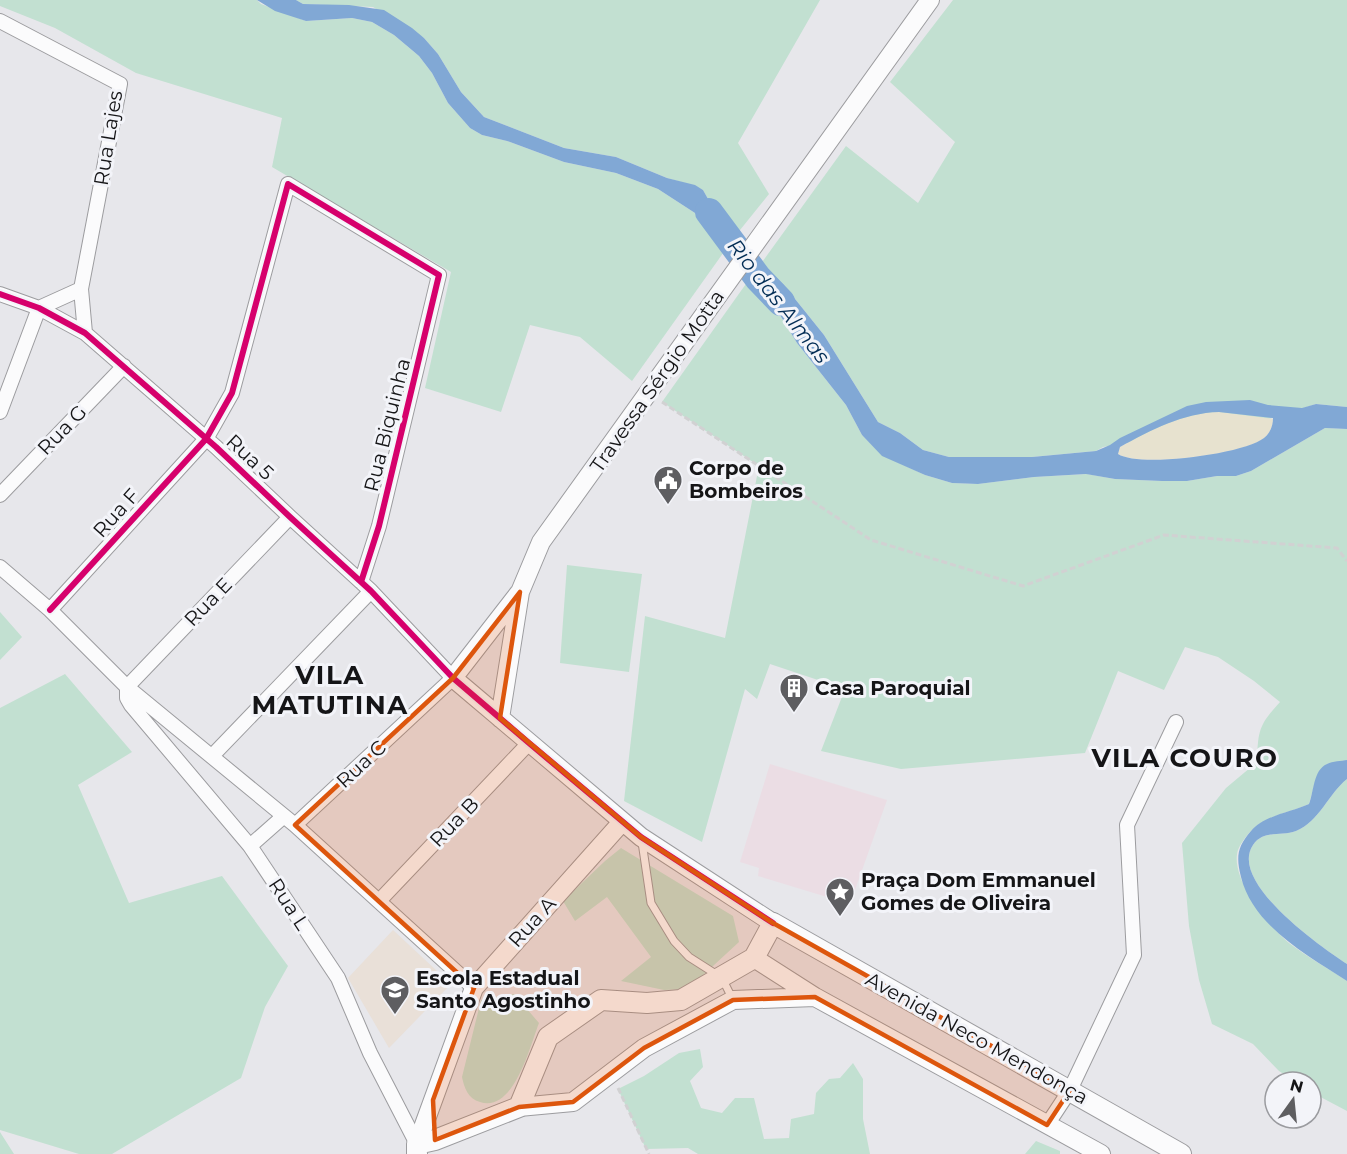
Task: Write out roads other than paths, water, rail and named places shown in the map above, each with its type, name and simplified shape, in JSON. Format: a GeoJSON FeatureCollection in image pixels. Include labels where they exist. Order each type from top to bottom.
{"type":"FeatureCollection","features":[{"type":"Feature","properties":{"kind":"main road","name":"Avenida Neco Mendonça"},"geometry":{"type":"LineString","coordinates":[[773,923],[1181,1154]]}},
{"type":"Feature","properties":{"kind":"main road"},"geometry":{"type":"LineString","coordinates":[[426,1148],[519,1107],[548,1037],[601,1000],[647,1003],[681,1000],[754,958],[773,923]]}},
{"type":"Feature","properties":{"kind":"street","name":"Travessa Sérgio Motta"},"geometry":{"type":"LineString","coordinates":[[519,592],[541,542],[650,394],[710,305],[930,0]]}},
{"type":"Feature","properties":{"kind":"street","name":"Rua Lajes"},"geometry":{"type":"LineString","coordinates":[[0,21],[120,84],[81,289],[85,333]]}},
{"type":"Feature","properties":{"kind":"street","name":"Rua Biquinha"},"geometry":{"type":"LineString","coordinates":[[206,439],[232,393],[288,184],[439,275],[365,586]]}},
{"type":"Feature","properties":{"kind":"street"},"geometry":{"type":"LineString","coordinates":[[0,412],[39,308],[81,289]]}},
{"type":"Feature","properties":{"kind":"street","name":"Rua 5"},"geometry":{"type":"LineString","coordinates":[[0,294],[39,308],[85,333],[206,439],[365,586],[453,678]]}},
{"type":"Feature","properties":{"kind":"street","name":"Rua G"},"geometry":{"type":"LineString","coordinates":[[0,495],[123,366]]}},
{"type":"Feature","properties":{"kind":"street","name":"Rua F"},"geometry":{"type":"LineString","coordinates":[[50,610],[206,439]]}},
{"type":"Feature","properties":{"kind":"street","name":"Rua E"},"geometry":{"type":"LineString","coordinates":[[127,687],[290,518]]}},
{"type":"Feature","properties":{"kind":"street","name":"Rua L"},"geometry":{"type":"LineString","coordinates":[[0,567],[50,610],[127,687],[290,820],[474,988]]}},
{"type":"Feature","properties":{"kind":"street"},"geometry":{"type":"LineString","coordinates":[[212,756],[365,586]]}},
{"type":"Feature","properties":{"kind":"street"},"geometry":{"type":"LineString","coordinates":[[519,592],[453,678],[641,837],[773,923]]}},
{"type":"Feature","properties":{"kind":"street"},"geometry":{"type":"LineString","coordinates":[[500,718],[519,592]]}},
{"type":"Feature","properties":{"kind":"street","name":"Rua C"},"geometry":{"type":"LineString","coordinates":[[250,846],[290,820],[453,678]]}},
{"type":"Feature","properties":{"kind":"street","name":"Rua L"},"geometry":{"type":"LineString","coordinates":[[127,687],[127,698],[131,705],[250,846],[338,978],[370,1053],[426,1148]]}},
{"type":"Feature","properties":{"kind":"street"},"geometry":{"type":"LineString","coordinates":[[1047,1125],[1070,1090],[1134,955],[1126,825],[1176,722]]}},
{"type":"Feature","properties":{"kind":"street","name":"Rua B"},"geometry":{"type":"LineString","coordinates":[[380,900],[529,744]]}},
{"type":"Feature","properties":{"kind":"street","name":"Rua A"},"geometry":{"type":"LineString","coordinates":[[426,1148],[433,1100],[474,988],[622,822]]}},
{"type":"Feature","properties":{"kind":"street"},"geometry":{"type":"LineString","coordinates":[[754,958],[815,997],[1101,1154]]}},
{"type":"Feature","properties":{"kind":"street"},"geometry":{"type":"LineString","coordinates":[[519,1107],[573,1102],[644,1048],[733,1000],[815,997]]}},
{"type":"Feature","properties":{"kind":"lane"},"geometry":{"type":"LineString","coordinates":[[641,837],[651,903],[674,941],[689,957],[722,978],[733,1000]]}},
{"type":"Feature","properties":{"kind":"water"},"geometry":{"type":"Polygon","coordinates":[[[257,0],[296,0],[303,4],[349,5],[384,10],[424,38],[438,54],[461,92],[484,117],[564,148],[616,157],[667,178],[695,185],[703,190],[712,206],[730,224],[736,235],[726,249],[695,213],[658,189],[616,173],[564,162],[507,141],[482,135],[470,128],[448,103],[432,73],[419,56],[394,35],[372,22],[352,18],[306,21],[275,11],[257,0]]]}},
{"type":"Feature","properties":{"kind":"water"},"geometry":{"type":"Polygon","coordinates":[[[760,265],[783,284],[824,335],[878,422],[900,433],[923,450],[949,457],[1032,457],[1096,451],[1187,406],[1206,402],[1250,400],[1268,405],[1302,408],[1316,404],[1347,407],[1347,429],[1325,428],[1251,471],[1236,476],[1162,481],[1115,479],[1086,474],[1034,477],[978,484],[952,483],[925,475],[882,456],[862,435],[846,405],[797,343],[780,315],[748,281],[760,265]],[[1219,412],[1180,419],[1143,434],[1120,447],[1118,454],[1147,460],[1215,454],[1253,444],[1264,438],[1271,429],[1273,418],[1219,412]]]}},
{"type":"Feature","properties":{"kind":"water"},"geometry":{"type":"Polygon","coordinates":[[[1347,760],[1347,779],[1311,821],[1296,831],[1267,835],[1257,840],[1253,845],[1249,860],[1253,877],[1281,912],[1299,929],[1347,964],[1347,981],[1299,950],[1270,925],[1247,895],[1238,858],[1240,847],[1256,826],[1270,818],[1309,804],[1316,776],[1322,767],[1332,762],[1347,760]]]}},
{"type":"Feature","properties":{"kind":"waterway","name":"Rio das Almas"},"geometry":{"type":"LineString","coordinates":[[709,212],[758,278],[781,302]]}},
{"type":"Feature","properties":{"kind":"place","name":"Corpo de Bombeiros"},"geometry":{"type":"Point","coordinates":[668,506]}},
{"type":"Feature","properties":{"kind":"place","name":"Casa Paroquial"},"geometry":{"type":"Point","coordinates":[794,714]}},
{"type":"Feature","properties":{"kind":"place","name":"Praça Dom Emmanuel Gomes de Oliveira"},"geometry":{"type":"Point","coordinates":[840,918]}},
{"type":"Feature","properties":{"kind":"place","name":"Escola Estadual Santo Agostinho"},"geometry":{"type":"Point","coordinates":[395,1016]}},
{"type":"Feature","properties":{"kind":"district","name":"VILA MATUTINA"},"geometry":{"type":"Point","coordinates":[330,690]}},
{"type":"Feature","properties":{"kind":"district","name":"VILA COURO"},"geometry":{"type":"Point","coordinates":[1185,758]}}]}
